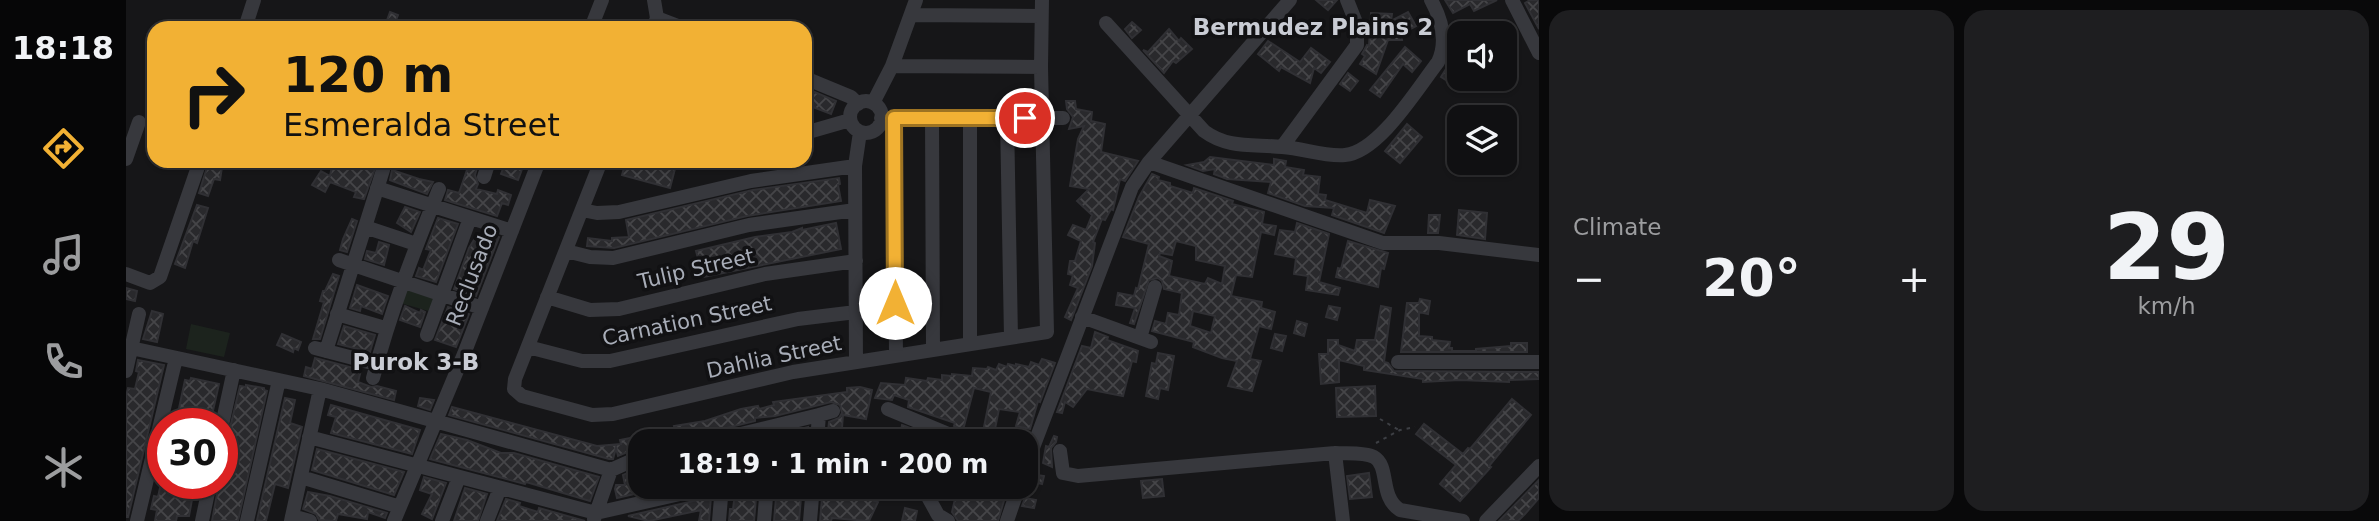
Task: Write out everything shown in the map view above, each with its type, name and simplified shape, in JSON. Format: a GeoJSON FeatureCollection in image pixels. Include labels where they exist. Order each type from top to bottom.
{"type":"FeatureCollection","features":[{"type":"Feature","properties":{"kind":"street"},"geometry":{"type":"LineString","coordinates":[[247,21],[254,0]]}},
{"type":"Feature","properties":{"kind":"street"},"geometry":{"type":"LineString","coordinates":[[594,21],[602,0]]}},
{"type":"Feature","properties":{"kind":"street"},"geometry":{"type":"LineString","coordinates":[[654,0],[655,21]]}},
{"type":"Feature","properties":{"kind":"street"},"geometry":{"type":"LineString","coordinates":[[916,0],[892,66],[865,103],[851,111],[852,125],[860,132],[872,132],[888,118],[1063,118]]}},
{"type":"Feature","properties":{"kind":"street"},"geometry":{"type":"LineString","coordinates":[[993,16],[994,0]]}},
{"type":"Feature","properties":{"kind":"street"},"geometry":{"type":"LineString","coordinates":[[1042,0],[1043,118]]}},
{"type":"Feature","properties":{"kind":"street"},"geometry":{"type":"LineString","coordinates":[[1038,433],[1128,196],[1140,173],[1290,0]]}},
{"type":"Feature","properties":{"kind":"street"},"geometry":{"type":"LineString","coordinates":[[1282,146],[1357,45],[1357,25],[1347,0]]}},
{"type":"Feature","properties":{"kind":"street"},"geometry":{"type":"LineString","coordinates":[[1106,23],[1204,131],[1223,142],[1282,146],[1344,155],[1357,153],[1370,146],[1438,62],[1444,41],[1440,20],[1431,0]]}},
{"type":"Feature","properties":{"kind":"street"},"geometry":{"type":"LineString","coordinates":[[1512,0],[1539,53]]}},
{"type":"Feature","properties":{"kind":"street"},"geometry":{"type":"LineString","coordinates":[[911,15],[1041,16]]}},
{"type":"Feature","properties":{"kind":"street"},"geometry":{"type":"LineString","coordinates":[[892,66],[1041,67]]}},
{"type":"Feature","properties":{"kind":"street"},"geometry":{"type":"LineString","coordinates":[[812,81],[877,107],[888,118],[896,356]]}},
{"type":"Feature","properties":{"kind":"street"},"geometry":{"type":"LineString","coordinates":[[932,118],[933,350]]}},
{"type":"Feature","properties":{"kind":"street"},"geometry":{"type":"LineString","coordinates":[[970,118],[970,344]]}},
{"type":"Feature","properties":{"kind":"street"},"geometry":{"type":"LineString","coordinates":[[1007,118],[1011,338]]}},
{"type":"Feature","properties":{"kind":"street","name":"Dahlia Street"},"geometry":{"type":"LineString","coordinates":[[528,346],[515,379],[514,390],[522,396],[592,415],[602,415],[647,407],[783,374],[1047,332],[1043,118]]}},
{"type":"Feature","properties":{"kind":"street"},"geometry":{"type":"LineString","coordinates":[[812,130],[850,120]]}},
{"type":"Feature","properties":{"kind":"street"},"geometry":{"type":"LineString","coordinates":[[126,159],[139,122]]}},
{"type":"Feature","properties":{"kind":"street"},"geometry":{"type":"LineString","coordinates":[[856,362],[855,166],[860,132]]}},
{"type":"Feature","properties":{"kind":"street"},"geometry":{"type":"LineString","coordinates":[[1149,162],[1383,243],[1439,243],[1539,255]]}},
{"type":"Feature","properties":{"kind":"street"},"geometry":{"type":"LineString","coordinates":[[582,210],[597,213],[619,212],[751,181],[855,166]]}},
{"type":"Feature","properties":{"kind":"street"},"geometry":{"type":"LineString","coordinates":[[126,274],[150,283],[160,277],[198,168]]}},
{"type":"Feature","properties":{"kind":"street"},"geometry":{"type":"LineString","coordinates":[[484,177],[487,168]]}},
{"type":"Feature","properties":{"kind":"street","name":"Reclusado"},"geometry":{"type":"LineString","coordinates":[[397,514],[482,308],[535,168]]}},
{"type":"Feature","properties":{"kind":"street"},"geometry":{"type":"LineString","coordinates":[[528,346],[598,168]]}},
{"type":"Feature","properties":{"kind":"street"},"geometry":{"type":"LineString","coordinates":[[383,170],[365,228],[346,262],[337,314],[320,349],[374,371],[385,328],[439,189]]}},
{"type":"Feature","properties":{"kind":"street"},"geometry":{"type":"LineString","coordinates":[[377,188],[512,231]]}},
{"type":"Feature","properties":{"kind":"street"},"geometry":{"type":"LineString","coordinates":[[566,251],[590,257],[613,258],[760,223],[855,210]]}},
{"type":"Feature","properties":{"kind":"street"},"geometry":{"type":"LineString","coordinates":[[427,335],[470,218]]}},
{"type":"Feature","properties":{"kind":"street"},"geometry":{"type":"LineString","coordinates":[[365,228],[416,244]]}},
{"type":"Feature","properties":{"kind":"street","name":"Tulip Street"},"geometry":{"type":"LineString","coordinates":[[547,298],[590,310],[619,309],[765,274],[856,261]]}},
{"type":"Feature","properties":{"kind":"street"},"geometry":{"type":"LineString","coordinates":[[346,262],[482,308]]}},
{"type":"Feature","properties":{"kind":"street"},"geometry":{"type":"LineString","coordinates":[[1082,317],[1146,340],[1155,287]]}},
{"type":"Feature","properties":{"kind":"street","name":"Carnation Street"},"geometry":{"type":"LineString","coordinates":[[528,346],[582,361],[610,361],[798,319],[856,312]]}},
{"type":"Feature","properties":{"kind":"street"},"geometry":{"type":"LineString","coordinates":[[126,371],[139,314]]}},
{"type":"Feature","properties":{"kind":"street"},"geometry":{"type":"LineString","coordinates":[[337,314],[385,328]]}},
{"type":"Feature","properties":{"kind":"street"},"geometry":{"type":"LineString","coordinates":[[131,348],[320,389],[611,470],[628,462]]}},
{"type":"Feature","properties":{"kind":"street"},"geometry":{"type":"LineString","coordinates":[[137,521],[176,358]]}},
{"type":"Feature","properties":{"kind":"street"},"geometry":{"type":"LineString","coordinates":[[1398,362],[1539,362]]}},
{"type":"Feature","properties":{"kind":"street"},"geometry":{"type":"LineString","coordinates":[[226,408],[234,370]]}},
{"type":"Feature","properties":{"kind":"street"},"geometry":{"type":"LineString","coordinates":[[247,521],[279,380]]}},
{"type":"Feature","properties":{"kind":"street"},"geometry":{"type":"LineString","coordinates":[[310,521],[292,518],[320,389]]}},
{"type":"Feature","properties":{"kind":"street"},"geometry":{"type":"LineString","coordinates":[[888,408],[934,429]]}},
{"type":"Feature","properties":{"kind":"street"},"geometry":{"type":"LineString","coordinates":[[785,429],[826,413],[821,429]]}},
{"type":"Feature","properties":{"kind":"street"},"geometry":{"type":"LineString","coordinates":[[920,429],[921,424]]}},
{"type":"Feature","properties":{"kind":"street"},"geometry":{"type":"LineString","coordinates":[[309,437],[500,488],[595,517],[665,499]]}},
{"type":"Feature","properties":{"kind":"street"},"geometry":{"type":"LineString","coordinates":[[1059,451],[1063,473],[1078,476],[1335,453],[1372,456],[1381,464],[1387,495],[1394,506],[1401,510],[1463,521]]}},
{"type":"Feature","properties":{"kind":"street"},"geometry":{"type":"LineString","coordinates":[[1335,453],[1343,521]]}},
{"type":"Feature","properties":{"kind":"street"},"geometry":{"type":"LineString","coordinates":[[1486,521],[1538,468]]}},
{"type":"Feature","properties":{"kind":"street"},"geometry":{"type":"LineString","coordinates":[[595,517],[611,470]]}},
{"type":"Feature","properties":{"kind":"street"},"geometry":{"type":"LineString","coordinates":[[301,477],[397,514]]}},
{"type":"Feature","properties":{"kind":"street"},"geometry":{"type":"LineString","coordinates":[[442,521],[459,477]]}},
{"type":"Feature","properties":{"kind":"street"},"geometry":{"type":"LineString","coordinates":[[487,521],[500,488]]}},
{"type":"Feature","properties":{"kind":"street"},"geometry":{"type":"LineString","coordinates":[[202,521],[207,499]]}},
{"type":"Feature","properties":{"kind":"street"},"geometry":{"type":"LineString","coordinates":[[719,521],[721,499]]}},
{"type":"Feature","properties":{"kind":"street"},"geometry":{"type":"LineString","coordinates":[[764,521],[767,499]]}},
{"type":"Feature","properties":{"kind":"street"},"geometry":{"type":"LineString","coordinates":[[810,521],[812,499]]}},
{"type":"Feature","properties":{"kind":"street"},"geometry":{"type":"LineString","coordinates":[[929,499],[938,514],[948,521]]}},
{"type":"Feature","properties":{"kind":"street"},"geometry":{"type":"LineString","coordinates":[[1007,521],[1015,499]]}},
{"type":"Feature","properties":{"kind":"path"},"geometry":{"type":"LineString","coordinates":[[1380,419],[1400,430]]}},
{"type":"Feature","properties":{"kind":"path"},"geometry":{"type":"LineString","coordinates":[[1361,455],[1382,438],[1415,427]]}},
{"type":"Feature","properties":{"kind":"shaded area"},"geometry":{"type":"Polygon","coordinates":[[[407,285],[437,294],[432,312],[400,303],[407,285]]]}},
{"type":"Feature","properties":{"kind":"shaded area"},"geometry":{"type":"Polygon","coordinates":[[[191,324],[230,333],[224,357],[186,349],[191,324]]]}},
{"type":"Feature","properties":{"kind":"building"},"geometry":{"type":"Polygon","coordinates":[[[1316,0],[1337,0],[1328,10],[1316,0]]]}},
{"type":"Feature","properties":{"kind":"building"},"geometry":{"type":"Polygon","coordinates":[[[1445,0],[1497,0],[1474,11],[1470,4],[1453,13],[1445,0]]]}},
{"type":"Feature","properties":{"kind":"building"},"geometry":{"type":"Polygon","coordinates":[[[1539,0],[1539,29],[1525,3],[1539,0]]]}},
{"type":"Feature","properties":{"kind":"building"},"geometry":{"type":"Polygon","coordinates":[[[390,12],[398,15],[396,21],[387,21],[390,12]]]}},
{"type":"Feature","properties":{"kind":"building"},"geometry":{"type":"Polygon","coordinates":[[[1408,12],[1416,26],[1401,34],[1402,40],[1388,40],[1376,74],[1360,64],[1365,56],[1362,54],[1367,45],[1369,46],[1371,13],[1392,14],[1391,21],[1408,12]]]}},
{"type":"Feature","properties":{"kind":"building"},"geometry":{"type":"Polygon","coordinates":[[[1132,22],[1141,30],[1132,38],[1125,29],[1132,22]]]}},
{"type":"Feature","properties":{"kind":"building"},"geometry":{"type":"Polygon","coordinates":[[[1169,29],[1179,41],[1181,38],[1192,49],[1176,63],[1173,61],[1164,73],[1143,50],[1148,52],[1169,29]]]}},
{"type":"Feature","properties":{"kind":"building"},"geometry":{"type":"Polygon","coordinates":[[[1268,41],[1300,62],[1311,48],[1330,62],[1321,73],[1314,68],[1310,83],[1281,67],[1279,71],[1258,54],[1268,41]]]}},
{"type":"Feature","properties":{"kind":"building"},"geometry":{"type":"Polygon","coordinates":[[[1405,47],[1421,61],[1412,72],[1403,64],[1380,97],[1370,90],[1405,47]]]}},
{"type":"Feature","properties":{"kind":"building"},"geometry":{"type":"Polygon","coordinates":[[[1447,67],[1447,81],[1441,77],[1447,67]]]}},
{"type":"Feature","properties":{"kind":"building"},"geometry":{"type":"Polygon","coordinates":[[[1348,73],[1358,81],[1350,91],[1340,84],[1348,73]]]}},
{"type":"Feature","properties":{"kind":"building"},"geometry":{"type":"Polygon","coordinates":[[[812,91],[836,101],[831,114],[812,107],[812,91]]]}},
{"type":"Feature","properties":{"kind":"building"},"geometry":{"type":"Polygon","coordinates":[[[1066,101],[1075,101],[1076,109],[1092,112],[1091,121],[1105,124],[1101,152],[1138,161],[1125,181],[1120,179],[1113,210],[1111,209],[1105,220],[1102,219],[1093,242],[1092,266],[1071,320],[1065,317],[1078,288],[1070,285],[1073,275],[1068,274],[1070,261],[1075,261],[1081,241],[1068,235],[1073,225],[1086,230],[1092,215],[1077,201],[1089,189],[1070,186],[1078,139],[1084,126],[1069,129],[1073,117],[1067,109],[1066,101]]]}},
{"type":"Feature","properties":{"kind":"building"},"geometry":{"type":"Polygon","coordinates":[[[1407,124],[1422,137],[1400,163],[1385,151],[1407,124]]]}},
{"type":"Feature","properties":{"kind":"building"},"geometry":{"type":"Polygon","coordinates":[[[1210,157],[1274,165],[1274,159],[1286,161],[1285,167],[1304,170],[1303,175],[1320,177],[1318,194],[1326,195],[1325,200],[1367,213],[1370,200],[1395,206],[1384,233],[1332,215],[1334,208],[1305,206],[1268,193],[1271,182],[1227,179],[1214,174],[1215,169],[1203,171],[1187,165],[1204,162],[1210,157]]]}},
{"type":"Feature","properties":{"kind":"building"},"geometry":{"type":"Polygon","coordinates":[[[207,168],[222,168],[220,180],[214,179],[208,196],[199,193],[207,168]]]}},
{"type":"Feature","properties":{"kind":"building"},"geometry":{"type":"Polygon","coordinates":[[[332,168],[375,168],[364,199],[354,197],[356,192],[330,182],[325,192],[312,185],[321,171],[330,176],[332,168]]]}},
{"type":"Feature","properties":{"kind":"building"},"geometry":{"type":"Polygon","coordinates":[[[468,168],[477,168],[476,189],[497,194],[498,190],[511,195],[508,205],[502,203],[497,216],[445,200],[448,190],[459,193],[468,168]]]}},
{"type":"Feature","properties":{"kind":"building"},"geometry":{"type":"Polygon","coordinates":[[[503,168],[522,168],[518,180],[501,174],[503,168]]]}},
{"type":"Feature","properties":{"kind":"building"},"geometry":{"type":"Polygon","coordinates":[[[624,168],[675,168],[670,188],[622,175],[624,168]]]}},
{"type":"Feature","properties":{"kind":"building"},"geometry":{"type":"Polygon","coordinates":[[[392,170],[433,182],[427,194],[390,180],[392,170]]]}},
{"type":"Feature","properties":{"kind":"building"},"geometry":{"type":"Polygon","coordinates":[[[1152,174],[1159,177],[1158,180],[1170,183],[1170,186],[1193,193],[1194,188],[1233,201],[1232,204],[1264,212],[1262,224],[1276,226],[1274,235],[1261,232],[1252,277],[1236,275],[1231,296],[1262,302],[1261,308],[1275,312],[1271,329],[1259,326],[1250,359],[1261,361],[1252,391],[1228,386],[1237,361],[1193,347],[1194,342],[1152,331],[1155,321],[1166,324],[1168,313],[1179,315],[1182,293],[1164,289],[1158,278],[1149,280],[1134,324],[1130,323],[1135,308],[1116,305],[1118,293],[1134,296],[1136,288],[1138,289],[1149,244],[1123,237],[1139,197],[1152,174]],[[1176,241],[1172,255],[1160,253],[1159,256],[1172,261],[1169,276],[1205,284],[1208,278],[1222,284],[1225,266],[1196,260],[1196,246],[1176,241]],[[1193,311],[1190,326],[1211,333],[1215,316],[1193,311]]]}},
{"type":"Feature","properties":{"kind":"building"},"geometry":{"type":"Polygon","coordinates":[[[839,178],[841,201],[747,216],[614,248],[587,246],[588,238],[612,241],[612,238],[629,237],[626,220],[753,190],[839,178]]]}},
{"type":"Feature","properties":{"kind":"building"},"geometry":{"type":"Polygon","coordinates":[[[197,205],[208,208],[197,243],[193,241],[185,268],[175,264],[197,205]]]}},
{"type":"Feature","properties":{"kind":"building"},"geometry":{"type":"Polygon","coordinates":[[[405,207],[420,212],[411,232],[397,223],[405,207]]]}},
{"type":"Feature","properties":{"kind":"building"},"geometry":{"type":"Polygon","coordinates":[[[1459,210],[1487,213],[1485,239],[1457,235],[1459,210]]]}},
{"type":"Feature","properties":{"kind":"building"},"geometry":{"type":"Polygon","coordinates":[[[1429,215],[1440,215],[1438,233],[1428,233],[1429,215]]]}},
{"type":"Feature","properties":{"kind":"building"},"geometry":{"type":"Polygon","coordinates":[[[438,218],[458,224],[436,282],[416,276],[419,268],[423,270],[431,250],[426,249],[438,218]]]}},
{"type":"Feature","properties":{"kind":"building"},"geometry":{"type":"Polygon","coordinates":[[[352,219],[357,221],[347,252],[340,250],[352,219]]]}},
{"type":"Feature","properties":{"kind":"building"},"geometry":{"type":"Polygon","coordinates":[[[836,223],[841,249],[703,277],[696,251],[755,237],[836,223]]]}},
{"type":"Feature","properties":{"kind":"building"},"geometry":{"type":"Polygon","coordinates":[[[1297,223],[1329,234],[1319,282],[1340,288],[1338,295],[1306,290],[1308,276],[1294,274],[1296,258],[1275,254],[1280,230],[1295,232],[1297,223]]]}},
{"type":"Feature","properties":{"kind":"building"},"geometry":{"type":"Polygon","coordinates":[[[487,233],[499,237],[476,296],[454,289],[469,248],[477,235],[485,238],[487,233]]]}},
{"type":"Feature","properties":{"kind":"building"},"geometry":{"type":"Polygon","coordinates":[[[1348,241],[1388,253],[1384,269],[1381,268],[1378,287],[1336,277],[1338,268],[1341,269],[1348,241]]]}},
{"type":"Feature","properties":{"kind":"building"},"geometry":{"type":"Polygon","coordinates":[[[379,242],[389,245],[384,265],[365,259],[367,251],[376,253],[379,242]]]}},
{"type":"Feature","properties":{"kind":"building"},"geometry":{"type":"Polygon","coordinates":[[[333,274],[339,276],[320,339],[313,339],[324,302],[320,301],[323,291],[333,274]]]}},
{"type":"Feature","properties":{"kind":"building"},"geometry":{"type":"Polygon","coordinates":[[[357,285],[388,296],[382,314],[361,306],[360,311],[350,308],[357,285]]]}},
{"type":"Feature","properties":{"kind":"building"},"geometry":{"type":"Polygon","coordinates":[[[126,288],[137,291],[135,301],[126,299],[126,288]]]}},
{"type":"Feature","properties":{"kind":"building"},"geometry":{"type":"Polygon","coordinates":[[[1420,299],[1430,301],[1428,314],[1419,312],[1419,336],[1450,342],[1449,348],[1452,348],[1452,351],[1476,351],[1511,346],[1511,343],[1527,343],[1527,352],[1401,352],[1407,303],[1419,303],[1420,299]]]}},
{"type":"Feature","properties":{"kind":"building"},"geometry":{"type":"Polygon","coordinates":[[[405,306],[420,313],[421,310],[425,312],[420,327],[400,320],[405,306]]]}},
{"type":"Feature","properties":{"kind":"building"},"geometry":{"type":"Polygon","coordinates":[[[1329,306],[1340,308],[1337,320],[1326,317],[1329,306]]]}},
{"type":"Feature","properties":{"kind":"building"},"geometry":{"type":"Polygon","coordinates":[[[1381,306],[1391,308],[1384,362],[1394,371],[1539,372],[1539,379],[1509,382],[1423,382],[1423,379],[1364,370],[1364,366],[1339,360],[1339,382],[1321,384],[1319,354],[1328,354],[1328,340],[1338,340],[1338,345],[1355,351],[1357,340],[1375,340],[1381,306]]]}},
{"type":"Feature","properties":{"kind":"building"},"geometry":{"type":"Polygon","coordinates":[[[448,307],[469,314],[456,347],[435,340],[448,307]]]}},
{"type":"Feature","properties":{"kind":"building"},"geometry":{"type":"Polygon","coordinates":[[[152,311],[163,314],[157,342],[143,339],[152,311]]]}},
{"type":"Feature","properties":{"kind":"building"},"geometry":{"type":"Polygon","coordinates":[[[1297,321],[1307,324],[1304,336],[1294,333],[1297,321]]]}},
{"type":"Feature","properties":{"kind":"building"},"geometry":{"type":"Polygon","coordinates":[[[344,326],[375,335],[370,352],[338,344],[344,326]]]}},
{"type":"Feature","properties":{"kind":"building"},"geometry":{"type":"Polygon","coordinates":[[[1095,332],[1108,337],[1107,340],[1138,351],[1136,362],[1132,361],[1123,396],[1087,389],[1073,407],[1065,402],[1062,413],[1057,412],[1082,346],[1091,348],[1095,332]]]}},
{"type":"Feature","properties":{"kind":"building"},"geometry":{"type":"Polygon","coordinates":[[[282,334],[301,342],[298,350],[294,348],[293,352],[277,345],[282,334]]]}},
{"type":"Feature","properties":{"kind":"building"},"geometry":{"type":"Polygon","coordinates":[[[1275,334],[1286,336],[1282,351],[1271,348],[1275,334]]]}},
{"type":"Feature","properties":{"kind":"building"},"geometry":{"type":"Polygon","coordinates":[[[1158,353],[1174,356],[1168,390],[1160,388],[1158,399],[1146,396],[1152,363],[1156,364],[1158,353]]]}},
{"type":"Feature","properties":{"kind":"building"},"geometry":{"type":"Polygon","coordinates":[[[315,358],[361,370],[358,382],[396,391],[394,400],[304,376],[306,367],[312,369],[315,358]]]}},
{"type":"Feature","properties":{"kind":"building"},"geometry":{"type":"Polygon","coordinates":[[[1042,359],[1055,363],[1040,402],[1038,401],[1030,429],[1016,426],[1020,412],[999,409],[995,429],[984,429],[991,392],[974,388],[963,429],[954,426],[955,423],[908,407],[909,400],[894,395],[892,400],[875,398],[881,383],[905,385],[906,378],[927,381],[928,378],[942,380],[942,375],[972,376],[973,368],[988,367],[996,370],[999,364],[1007,367],[1008,364],[1016,364],[1029,367],[1031,362],[1039,365],[1042,359]]]}},
{"type":"Feature","properties":{"kind":"building"},"geometry":{"type":"Polygon","coordinates":[[[138,360],[164,365],[154,408],[147,408],[147,437],[126,517],[126,396],[128,388],[135,389],[139,372],[136,371],[138,360]]]}},
{"type":"Feature","properties":{"kind":"building"},"geometry":{"type":"Polygon","coordinates":[[[191,378],[219,384],[214,408],[179,408],[185,380],[190,381],[191,378]]]}},
{"type":"Feature","properties":{"kind":"building"},"geometry":{"type":"Polygon","coordinates":[[[240,386],[264,388],[267,391],[238,521],[212,521],[216,499],[238,499],[238,408],[235,408],[240,386]]]}},
{"type":"Feature","properties":{"kind":"building"},"geometry":{"type":"Polygon","coordinates":[[[1375,386],[1376,416],[1337,417],[1336,388],[1375,386]]]}},
{"type":"Feature","properties":{"kind":"building"},"geometry":{"type":"Polygon","coordinates":[[[847,388],[872,390],[866,419],[843,415],[842,429],[828,429],[829,422],[839,418],[842,413],[840,405],[831,402],[775,416],[755,418],[755,421],[722,429],[675,429],[674,426],[705,421],[741,409],[758,406],[759,409],[774,405],[773,402],[847,392],[847,388]]]}},
{"type":"Feature","properties":{"kind":"building"},"geometry":{"type":"Polygon","coordinates":[[[285,398],[295,400],[290,423],[302,427],[288,488],[275,484],[266,521],[257,520],[285,398]]]}},
{"type":"Feature","properties":{"kind":"building"},"geometry":{"type":"Polygon","coordinates":[[[420,398],[434,400],[430,410],[418,406],[420,398]]]}},
{"type":"Feature","properties":{"kind":"building"},"geometry":{"type":"Polygon","coordinates":[[[1512,399],[1531,415],[1489,466],[1491,467],[1460,501],[1440,484],[1456,465],[1416,434],[1424,424],[1463,454],[1512,399]]]}},
{"type":"Feature","properties":{"kind":"building"},"geometry":{"type":"Polygon","coordinates":[[[331,405],[420,430],[412,454],[331,433],[336,417],[328,415],[331,405]]]}},
{"type":"Feature","properties":{"kind":"building"},"geometry":{"type":"Polygon","coordinates":[[[452,407],[597,446],[621,444],[620,440],[628,438],[628,452],[618,456],[616,448],[613,459],[609,459],[449,415],[452,407]]]}},
{"type":"Feature","properties":{"kind":"building"},"geometry":{"type":"Polygon","coordinates":[[[441,434],[467,440],[501,453],[514,453],[599,477],[590,501],[526,482],[525,484],[430,459],[441,434]]]}},
{"type":"Feature","properties":{"kind":"building"},"geometry":{"type":"Polygon","coordinates":[[[1054,436],[1057,437],[1051,448],[1052,467],[1043,463],[1046,446],[1049,447],[1054,436]]]}},
{"type":"Feature","properties":{"kind":"building"},"geometry":{"type":"Polygon","coordinates":[[[317,449],[404,472],[394,495],[312,470],[317,449]]]}},
{"type":"Feature","properties":{"kind":"building"},"geometry":{"type":"Polygon","coordinates":[[[628,473],[628,495],[617,498],[616,485],[625,485],[623,475],[628,473]]]}},
{"type":"Feature","properties":{"kind":"building"},"geometry":{"type":"Polygon","coordinates":[[[1369,473],[1372,497],[1350,499],[1347,476],[1369,473]]]}},
{"type":"Feature","properties":{"kind":"building"},"geometry":{"type":"Polygon","coordinates":[[[1038,475],[1044,476],[1042,484],[1038,483],[1038,475]]]}},
{"type":"Feature","properties":{"kind":"building"},"geometry":{"type":"Polygon","coordinates":[[[424,477],[446,483],[432,519],[422,514],[432,494],[420,490],[424,477]]]}},
{"type":"Feature","properties":{"kind":"building"},"geometry":{"type":"Polygon","coordinates":[[[1162,479],[1164,496],[1143,498],[1141,481],[1162,479]]]}},
{"type":"Feature","properties":{"kind":"building"},"geometry":{"type":"Polygon","coordinates":[[[1539,480],[1539,498],[1525,514],[1518,521],[1499,521],[1539,480]]]}},
{"type":"Feature","properties":{"kind":"building"},"geometry":{"type":"Polygon","coordinates":[[[465,488],[487,494],[478,521],[454,521],[465,488]]]}},
{"type":"Feature","properties":{"kind":"building"},"geometry":{"type":"Polygon","coordinates":[[[308,492],[387,513],[385,518],[368,512],[367,519],[338,514],[336,521],[319,520],[316,514],[303,509],[308,492]]]}},
{"type":"Feature","properties":{"kind":"building"},"geometry":{"type":"Polygon","coordinates":[[[153,499],[192,499],[189,516],[177,516],[176,521],[155,521],[157,510],[151,509],[153,499]]]}},
{"type":"Feature","properties":{"kind":"building"},"geometry":{"type":"Polygon","coordinates":[[[506,499],[538,512],[539,508],[585,521],[497,521],[506,499]]]}},
{"type":"Feature","properties":{"kind":"building"},"geometry":{"type":"Polygon","coordinates":[[[711,499],[709,521],[699,521],[701,510],[649,521],[628,516],[711,499]]]}},
{"type":"Feature","properties":{"kind":"building"},"geometry":{"type":"Polygon","coordinates":[[[734,499],[756,499],[754,521],[729,521],[730,509],[733,509],[734,499]]]}},
{"type":"Feature","properties":{"kind":"building"},"geometry":{"type":"Polygon","coordinates":[[[776,499],[801,499],[799,521],[774,521],[776,499]]]}},
{"type":"Feature","properties":{"kind":"building"},"geometry":{"type":"Polygon","coordinates":[[[822,499],[869,499],[878,502],[869,521],[832,518],[831,521],[820,521],[822,499]]]}},
{"type":"Feature","properties":{"kind":"building"},"geometry":{"type":"Polygon","coordinates":[[[955,499],[1004,499],[998,521],[958,521],[952,512],[955,499]]]}},
{"type":"Feature","properties":{"kind":"building"},"geometry":{"type":"Polygon","coordinates":[[[1025,499],[1036,500],[1034,508],[1022,506],[1025,499]]]}},
{"type":"Feature","properties":{"kind":"building"},"geometry":{"type":"Polygon","coordinates":[[[905,508],[917,511],[915,521],[902,521],[905,508]]]}},
{"type":"Feature","properties":{"kind":"district","name":"Bermudez Plains 2"},"geometry":{"type":"Point","coordinates":[1313,27]}},
{"type":"Feature","properties":{"kind":"district","name":"Purok 3-B"},"geometry":{"type":"Point","coordinates":[416,362]}},
{"type":"Feature","properties":{"kind":"route"},"geometry":{"type":"LineString","coordinates":[[895,303],[894,118],[1025,118]]}}]}
